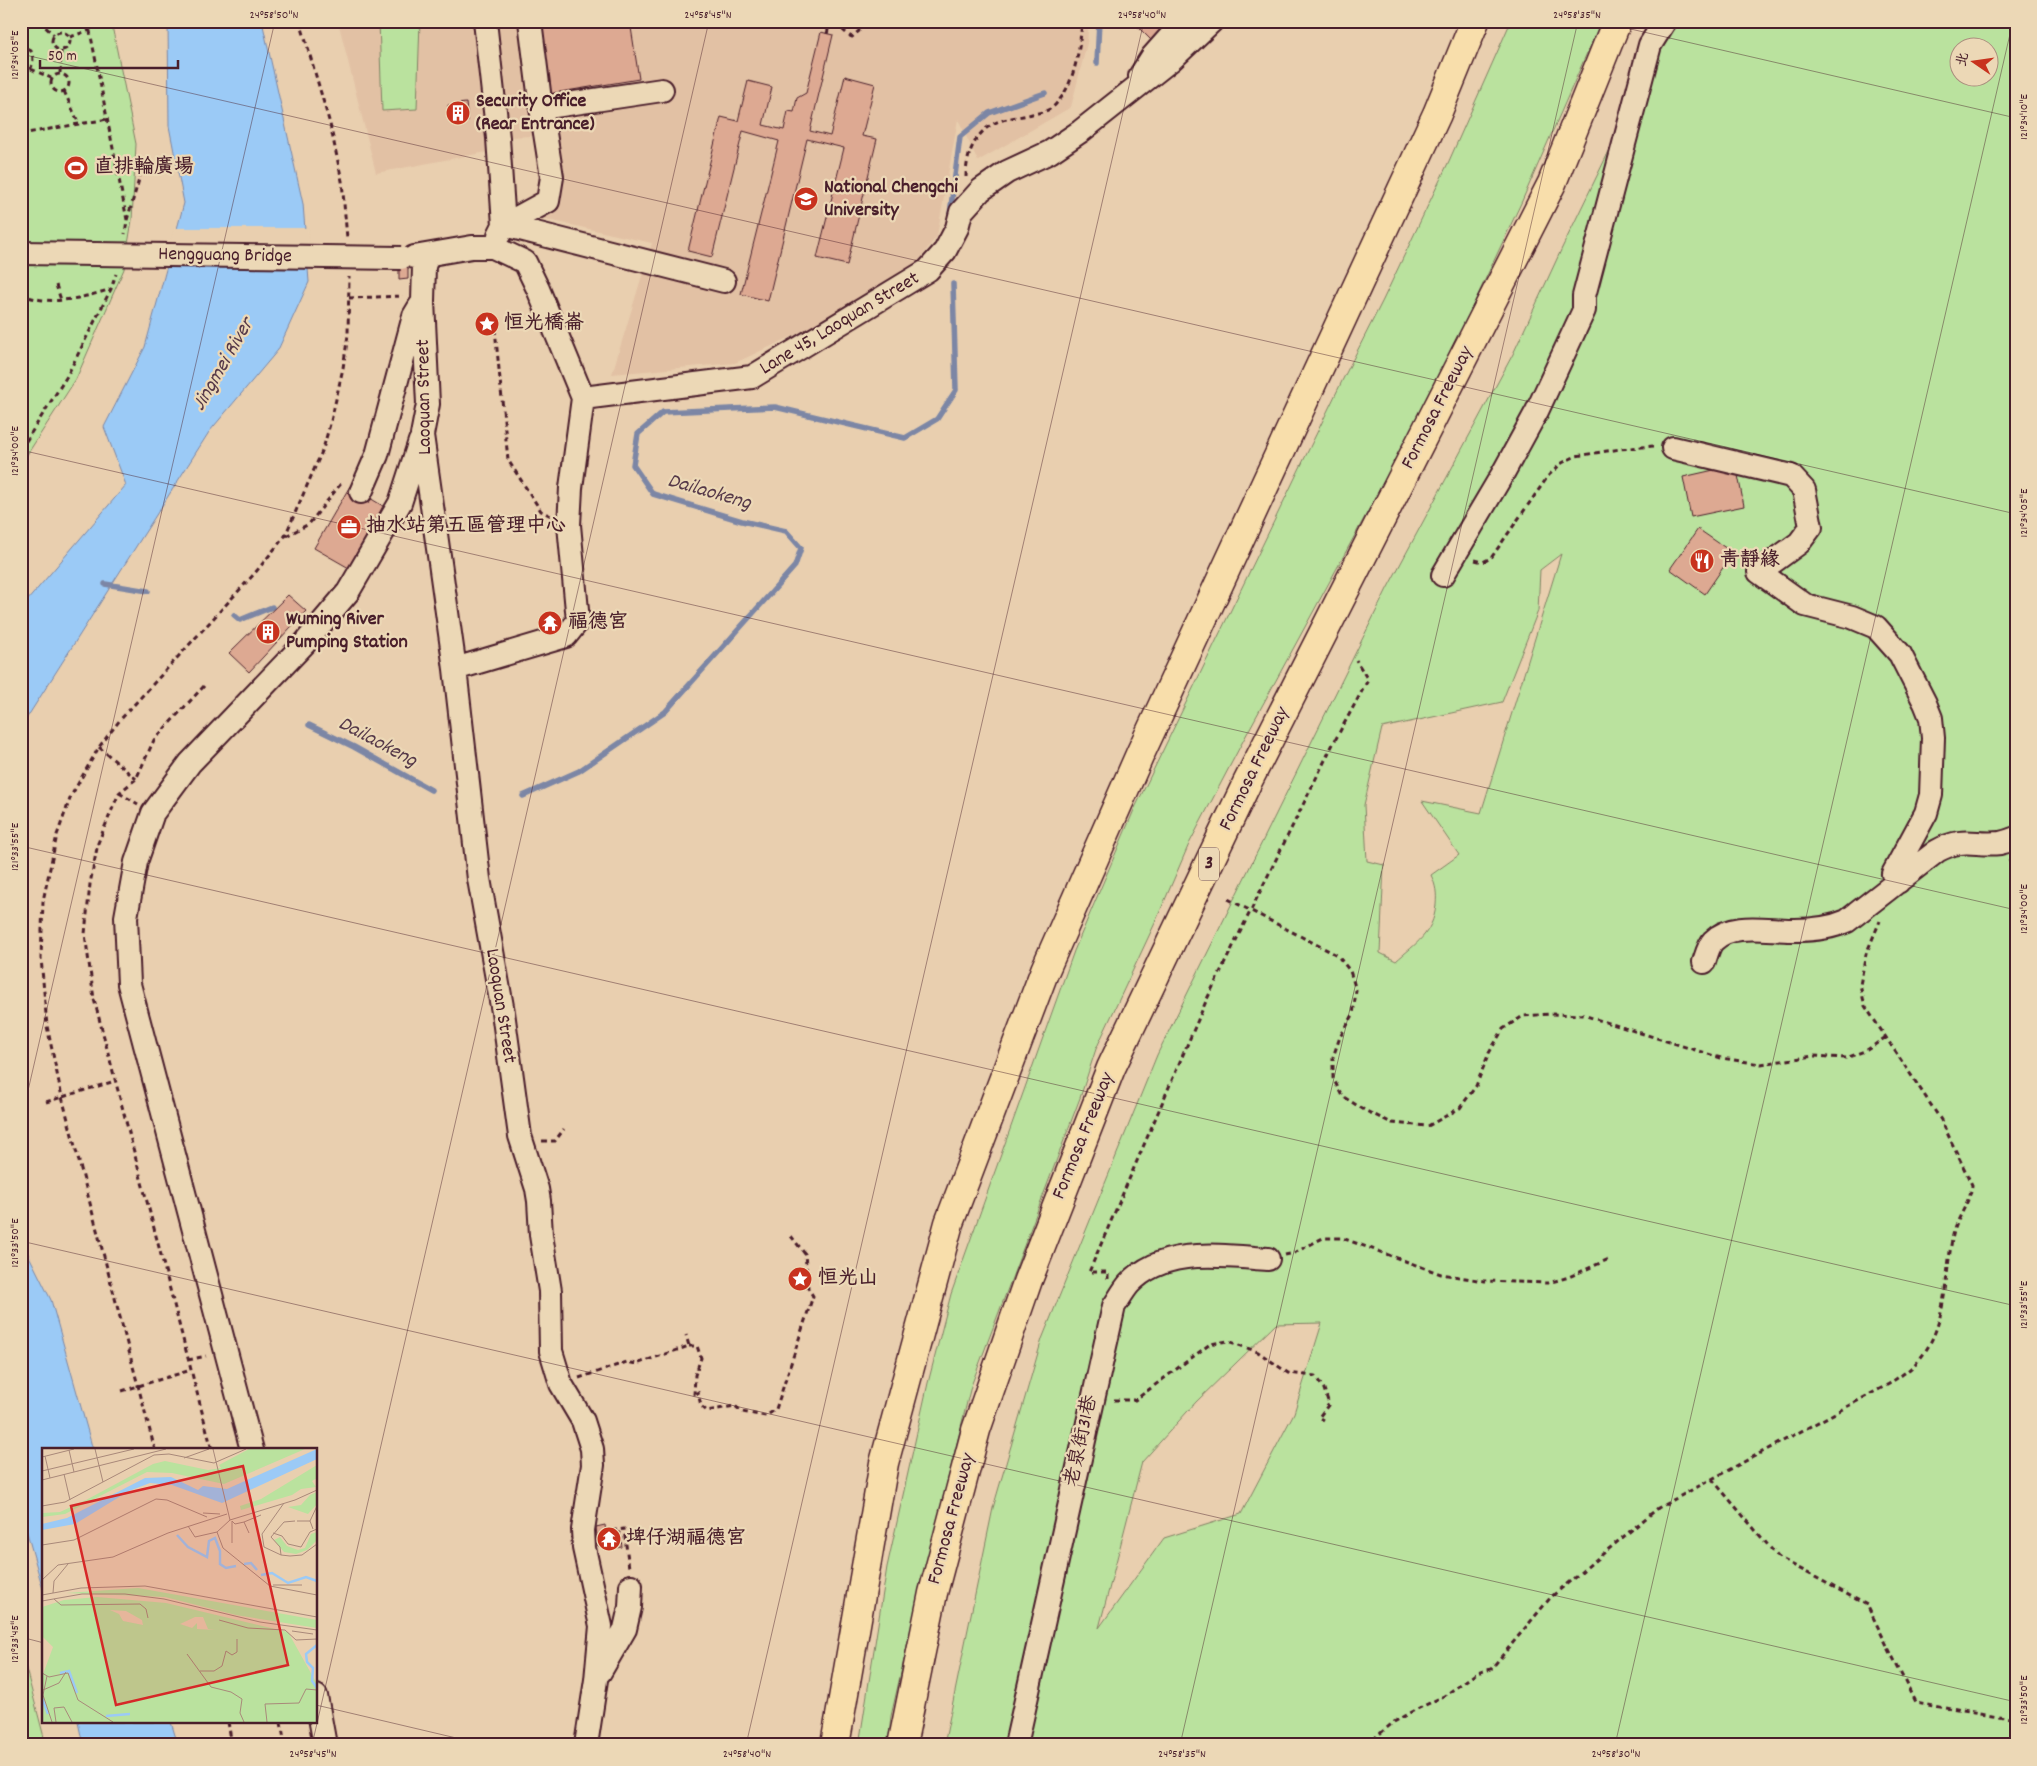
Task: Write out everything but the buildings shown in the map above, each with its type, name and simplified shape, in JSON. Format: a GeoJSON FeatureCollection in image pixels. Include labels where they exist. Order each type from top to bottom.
{"type":"FeatureCollection","features":[{"type":"Feature","properties":{"kind":"highway"},"geometry":{"type":"LineString","coordinates":[[835,1745],[884,1464],[949,1223],[1045,970],[1141,752],[1437,114],[1475,21]]}},
{"type":"Feature","properties":{"kind":"highway","name":"Formosa Freeway"},"geometry":{"type":"LineString","coordinates":[[902,1745],[933,1593],[976,1430],[1028,1280],[1111,1068],[1247,783],[1552,183],[1617,21]]}},
{"type":"Feature","properties":{"kind":"highway"},"geometry":{"type":"LineString","coordinates":[[1552,183],[1636,21]]}},
{"type":"Feature","properties":{"kind":"street"},"geometry":{"type":"LineString","coordinates":[[485,21],[498,138],[504,225],[493,247]]}},
{"type":"Feature","properties":{"kind":"street"},"geometry":{"type":"LineString","coordinates":[[504,225],[548,201],[552,177],[530,21]]}},
{"type":"Feature","properties":{"kind":"street"},"geometry":{"type":"LineString","coordinates":[[1130,92],[1152,56],[1184,21]]}},
{"type":"Feature","properties":{"kind":"street"},"geometry":{"type":"LineString","coordinates":[[959,220],[981,190],[1007,172],[1050,152],[1081,131],[1172,59],[1212,21]]}},
{"type":"Feature","properties":{"kind":"street"},"geometry":{"type":"LineString","coordinates":[[1443,575],[1536,411],[1584,310],[1584,296],[1650,45],[1665,21]]}},
{"type":"Feature","properties":{"kind":"street"},"geometry":{"type":"LineString","coordinates":[[541,108],[662,90]]}},
{"type":"Feature","properties":{"kind":"street","name":"Lane 45, Laoquan Street"},"geometry":{"type":"LineString","coordinates":[[583,398],[752,377],[928,270],[945,251],[959,220]]}},
{"type":"Feature","properties":{"kind":"street"},"geometry":{"type":"LineString","coordinates":[[504,225],[724,281]]}},
{"type":"Feature","properties":{"kind":"street"},"geometry":{"type":"LineString","coordinates":[[428,256],[472,247],[493,247],[524,262],[538,289],[583,398],[572,488],[570,525],[578,621],[566,636],[455,669]]}},
{"type":"Feature","properties":{"kind":"street","name":"Hengguang Bridge"},"geometry":{"type":"LineString","coordinates":[[21,253],[401,258],[428,256]]}},
{"type":"Feature","properties":{"kind":"street","name":"Laoquan Street"},"geometry":{"type":"LineString","coordinates":[[428,256],[413,298],[428,404],[422,435],[455,669],[479,879],[503,1012],[523,1148],[537,1189],[539,1201],[541,1234],[550,1291],[550,1351],[561,1384],[583,1421],[592,1449],[593,1465],[583,1530],[584,1548],[601,1626],[596,1680],[586,1745]]}},
{"type":"Feature","properties":{"kind":"street"},"geometry":{"type":"LineString","coordinates":[[361,492],[377,455],[414,316],[413,298]]}},
{"type":"Feature","properties":{"kind":"street"},"geometry":{"type":"LineString","coordinates":[[251,1448],[129,984],[126,917],[136,862],[153,813],[190,763],[304,644],[348,592],[400,503],[422,435]]}},
{"type":"Feature","properties":{"kind":"street"},"geometry":{"type":"LineString","coordinates":[[1673,448],[1791,476],[1804,490],[1811,527],[1800,543],[1759,572],[1805,605],[1852,617],[1876,627],[1900,654],[1931,718],[1933,738],[1929,804],[1893,874],[1898,882]]}},
{"type":"Feature","properties":{"kind":"street"},"geometry":{"type":"LineString","coordinates":[[1704,962],[1713,941],[1728,932],[1750,928],[1794,930],[1834,927],[1847,922],[1948,844],[1965,841],[1999,843],[2016,838]]}},
{"type":"Feature","properties":{"kind":"street","name":"老泉街31巷"},"geometry":{"type":"LineString","coordinates":[[1016,1745],[1089,1409],[1114,1306],[1129,1284],[1147,1271],[1168,1260],[1205,1255],[1268,1260]]}},
{"type":"Feature","properties":{"kind":"street"},"geometry":{"type":"LineString","coordinates":[[596,1680],[625,1629],[630,1607],[631,1586]]}},
{"type":"Feature","properties":{"kind":"street"},"geometry":{"type":"LineString","coordinates":[[318,1707],[325,1745]]}},
{"type":"Feature","properties":{"kind":"path"},"geometry":{"type":"LineString","coordinates":[[21,76],[30,69],[33,56],[27,46],[21,42],[26,22],[34,21]]}},
{"type":"Feature","properties":{"kind":"path"},"geometry":{"type":"LineString","coordinates":[[39,21],[54,35]]}},
{"type":"Feature","properties":{"kind":"path"},"geometry":{"type":"LineString","coordinates":[[88,21],[127,220],[140,176]]}},
{"type":"Feature","properties":{"kind":"path"},"geometry":{"type":"LineString","coordinates":[[300,21],[330,124],[342,181],[348,246]]}},
{"type":"Feature","properties":{"kind":"path"},"geometry":{"type":"LineString","coordinates":[[828,34],[830,22],[838,24],[848,35],[856,36],[859,31],[858,26],[846,21]]}},
{"type":"Feature","properties":{"kind":"path"},"geometry":{"type":"LineString","coordinates":[[959,220],[966,196],[966,168],[970,149],[979,136],[995,123],[1044,112],[1056,104],[1071,78],[1079,52],[1082,21]]}},
{"type":"Feature","properties":{"kind":"path"},"geometry":{"type":"LineString","coordinates":[[70,37],[90,30]]}},
{"type":"Feature","properties":{"kind":"path"},"geometry":{"type":"LineString","coordinates":[[54,35],[62,31],[70,37]]}},
{"type":"Feature","properties":{"kind":"path"},"geometry":{"type":"LineString","coordinates":[[54,35],[52,45],[56,49],[61,50],[69,46],[70,37]]}},
{"type":"Feature","properties":{"kind":"path"},"geometry":{"type":"LineString","coordinates":[[60,73],[61,50]]}},
{"type":"Feature","properties":{"kind":"path"},"geometry":{"type":"LineString","coordinates":[[30,69],[51,78]]}},
{"type":"Feature","properties":{"kind":"path"},"geometry":{"type":"LineString","coordinates":[[51,78],[60,73]]}},
{"type":"Feature","properties":{"kind":"path"},"geometry":{"type":"LineString","coordinates":[[60,73],[68,78],[68,88],[64,91]]}},
{"type":"Feature","properties":{"kind":"path"},"geometry":{"type":"LineString","coordinates":[[51,78],[50,82],[54,90],[64,91]]}},
{"type":"Feature","properties":{"kind":"path"},"geometry":{"type":"LineString","coordinates":[[21,86],[25,103]]}},
{"type":"Feature","properties":{"kind":"path"},"geometry":{"type":"LineString","coordinates":[[64,91],[78,124]]}},
{"type":"Feature","properties":{"kind":"path"},"geometry":{"type":"LineString","coordinates":[[21,134],[108,119]]}},
{"type":"Feature","properties":{"kind":"path"},"geometry":{"type":"LineString","coordinates":[[285,536],[323,449],[332,417],[347,343],[349,274]]}},
{"type":"Feature","properties":{"kind":"path"},"geometry":{"type":"LineString","coordinates":[[56,285],[61,300]]}},
{"type":"Feature","properties":{"kind":"path"},"geometry":{"type":"LineString","coordinates":[[21,294],[46,300],[61,300],[91,296],[111,289],[66,376],[21,449]]}},
{"type":"Feature","properties":{"kind":"path"},"geometry":{"type":"LineString","coordinates":[[349,298],[413,298]]}},
{"type":"Feature","properties":{"kind":"path"},"geometry":{"type":"LineString","coordinates":[[495,329],[508,460],[542,511],[570,525]]}},
{"type":"Feature","properties":{"kind":"path"},"geometry":{"type":"LineString","coordinates":[[1459,547],[1476,560],[1483,562],[1491,558],[1549,475],[1562,463],[1576,456],[1620,449],[1657,446],[1673,448]]}},
{"type":"Feature","properties":{"kind":"path"},"geometry":{"type":"LineString","coordinates":[[1089,1272],[1207,999],[1333,744],[1368,680],[1356,660]]}},
{"type":"Feature","properties":{"kind":"path"},"geometry":{"type":"LineString","coordinates":[[99,748],[136,779]]}},
{"type":"Feature","properties":{"kind":"path"},"geometry":{"type":"LineString","coordinates":[[1228,900],[1337,955],[1350,972],[1356,990],[1353,1015],[1340,1037],[1333,1057],[1332,1078],[1342,1096],[1366,1111],[1392,1122],[1428,1126],[1460,1108],[1476,1086],[1489,1053],[1503,1029],[1523,1016],[1551,1014],[1584,1015],[1721,1058],[1760,1064],[1814,1056],[1846,1058],[1868,1050],[1886,1038]]}},
{"type":"Feature","properties":{"kind":"path"},"geometry":{"type":"LineString","coordinates":[[1366,1745],[1394,1722],[1444,1696],[1477,1672],[1492,1669],[1551,1597],[1658,1508],[1889,1384],[1912,1367],[1929,1345],[1939,1324],[1944,1302],[1953,1234],[1959,1216],[1971,1194],[1972,1185],[1941,1120],[1865,1006],[1860,985],[1866,954],[1882,918]]}},
{"type":"Feature","properties":{"kind":"path"},"geometry":{"type":"LineString","coordinates":[[46,1102],[115,1081]]}},
{"type":"Feature","properties":{"kind":"path"},"geometry":{"type":"LineString","coordinates":[[523,1148],[539,1141],[555,1141],[564,1129]]}},
{"type":"Feature","properties":{"kind":"path"},"geometry":{"type":"LineString","coordinates":[[585,1376],[627,1362],[636,1364],[689,1346],[697,1346],[701,1358],[694,1375],[694,1396],[698,1392],[701,1406],[706,1411],[735,1406],[742,1412],[766,1416],[776,1409],[813,1296],[808,1288],[805,1254],[791,1236]]}},
{"type":"Feature","properties":{"kind":"path"},"geometry":{"type":"LineString","coordinates":[[1268,1260],[1294,1253],[1323,1238],[1342,1238],[1441,1274],[1484,1281],[1548,1283],[1569,1277],[1609,1259]]}},
{"type":"Feature","properties":{"kind":"path"},"geometry":{"type":"LineString","coordinates":[[686,1335],[689,1346]]}},
{"type":"Feature","properties":{"kind":"path"},"geometry":{"type":"LineString","coordinates":[[1089,1409],[1114,1400],[1135,1400],[1210,1344],[1228,1341],[1258,1352],[1288,1374],[1315,1376],[1324,1389],[1329,1404],[1320,1416],[1324,1420]]}},
{"type":"Feature","properties":{"kind":"path"},"geometry":{"type":"LineString","coordinates":[[122,1392],[191,1370]]}},
{"type":"Feature","properties":{"kind":"path"},"geometry":{"type":"LineString","coordinates":[[1712,1479],[1778,1557],[1867,1605],[1915,1702],[2016,1719]]}},
{"type":"Feature","properties":{"kind":"path"},"geometry":{"type":"LineString","coordinates":[[595,1532],[624,1529],[631,1586]]}},
{"type":"Feature","properties":{"kind":"path"},"geometry":{"type":"LineString","coordinates":[[228,1724],[232,1745]]}},
{"type":"Feature","properties":{"kind":"path"},"geometry":{"type":"LineString","coordinates":[[281,1724],[285,1745]]}},
{"type":"Feature","properties":{"kind":"shaded area","name":"National Chengchi University"},"geometry":{"type":"Polygon","coordinates":[[[338,21],[1089,21],[1087,43],[1071,107],[978,161],[958,119],[937,236],[907,276],[861,304],[735,363],[612,374],[652,243],[540,218],[566,177],[538,176],[533,136],[485,138],[487,152],[376,173],[338,21]]]}},
{"type":"Feature","properties":{"kind":"green space"},"geometry":{"type":"Polygon","coordinates":[[[21,21],[111,21],[136,144],[132,220],[124,269],[76,379],[21,464],[21,21]]]}},
{"type":"Feature","properties":{"kind":"green space"},"geometry":{"type":"Polygon","coordinates":[[[379,21],[420,21],[417,109],[382,111],[379,21]]]}},
{"type":"Feature","properties":{"kind":"green space"},"geometry":{"type":"Polygon","coordinates":[[[1511,21],[1601,21],[1522,201],[1430,397],[1189,844],[1155,923],[1096,1049],[1080,1098],[971,1386],[910,1633],[891,1716],[888,1745],[859,1745],[887,1567],[928,1383],[951,1294],[1074,951],[1134,810],[1383,300],[1449,161],[1511,21]]]}},
{"type":"Feature","properties":{"kind":"green space"},"geometry":{"type":"Polygon","coordinates":[[[1672,21],[2016,21],[2016,1745],[944,1745],[993,1508],[1042,1339],[1157,1055],[1387,589],[1513,354],[1672,21]],[[1561,554],[1540,570],[1538,611],[1502,702],[1382,728],[1364,805],[1367,861],[1384,865],[1380,953],[1396,961],[1417,943],[1431,923],[1436,905],[1436,897],[1431,875],[1459,855],[1422,801],[1481,813],[1561,554]],[[1322,1323],[1276,1324],[1196,1402],[1142,1462],[1099,1628],[1164,1538],[1241,1514],[1294,1413],[1322,1323]]]}},
{"type":"Feature","properties":{"kind":"green space"},"geometry":{"type":"Polygon","coordinates":[[[21,1650],[46,1745],[21,1745],[21,1650]]]}},
{"type":"Feature","properties":{"kind":"water","name":"Jingmei River"},"geometry":{"type":"Polygon","coordinates":[[[168,21],[262,21],[303,204],[309,282],[278,350],[209,432],[21,727],[21,608],[126,485],[104,427],[145,347],[184,203],[169,126],[168,21]]]}},
{"type":"Feature","properties":{"kind":"water"},"geometry":{"type":"Polygon","coordinates":[[[21,1240],[51,1300],[92,1448],[42,1448],[42,1586],[21,1511],[21,1240]]]}},
{"type":"Feature","properties":{"kind":"water"},"geometry":{"type":"Polygon","coordinates":[[[78,1724],[172,1724],[178,1745],[83,1745],[78,1724]]]}},
{"type":"Feature","properties":{"kind":"pier"},"geometry":{"type":"Polygon","coordinates":[[[175,228],[308,228],[310,261],[165,262],[175,228]]]}},
{"type":"Feature","properties":{"kind":"waterway","name":"Dailaokeng"},"geometry":{"type":"LineString","coordinates":[[1097,63],[1099,21]]}},
{"type":"Feature","properties":{"kind":"waterway","name":"Dailaokeng"},"geometry":{"type":"LineString","coordinates":[[950,214],[960,137],[989,113],[1045,93]]}},
{"type":"Feature","properties":{"kind":"waterway","name":"Dailaokeng"},"geometry":{"type":"LineString","coordinates":[[523,796],[579,771],[665,712],[795,566],[801,548],[786,531],[742,521],[653,494],[633,465],[638,434],[663,412],[775,407],[905,438],[937,419],[956,390],[953,284]]}},
{"type":"Feature","properties":{"kind":"waterway","name":"Dailaokeng"},"geometry":{"type":"LineString","coordinates":[[105,584],[148,591]]}},
{"type":"Feature","properties":{"kind":"waterway","name":"Dailaokeng"},"geometry":{"type":"LineString","coordinates":[[234,615],[240,620],[272,607]]}},
{"type":"Feature","properties":{"kind":"waterway","name":"Dailaokeng"},"geometry":{"type":"LineString","coordinates":[[309,725],[354,747],[431,790]]}},
{"type":"Feature","properties":{"kind":"place","name":"Security Office (Rear Entrance)"},"geometry":{"type":"Point","coordinates":[458,113]}},
{"type":"Feature","properties":{"kind":"place","name":"直排輪廣場"},"geometry":{"type":"Point","coordinates":[76,168]}},
{"type":"Feature","properties":{"kind":"place","name":"National Chengchi University"},"geometry":{"type":"Point","coordinates":[806,199]}},
{"type":"Feature","properties":{"kind":"place","name":"恒光橋崙"},"geometry":{"type":"Point","coordinates":[487,324]}},
{"type":"Feature","properties":{"kind":"place","name":"抽水站第五區管理中心"},"geometry":{"type":"Point","coordinates":[349,527]}},
{"type":"Feature","properties":{"kind":"place","name":"青靜緣"},"geometry":{"type":"Point","coordinates":[1702,561]}},
{"type":"Feature","properties":{"kind":"place","name":"福德宮"},"geometry":{"type":"Point","coordinates":[550,623]}},
{"type":"Feature","properties":{"kind":"place","name":"Wuming River Pumping Station"},"geometry":{"type":"Point","coordinates":[268,632]}},
{"type":"Feature","properties":{"kind":"place","name":"恒光山"},"geometry":{"type":"Point","coordinates":[800,1279]}},
{"type":"Feature","properties":{"kind":"place","name":"埤仔湖福德宮"},"geometry":{"type":"Point","coordinates":[609,1539]}}]}
